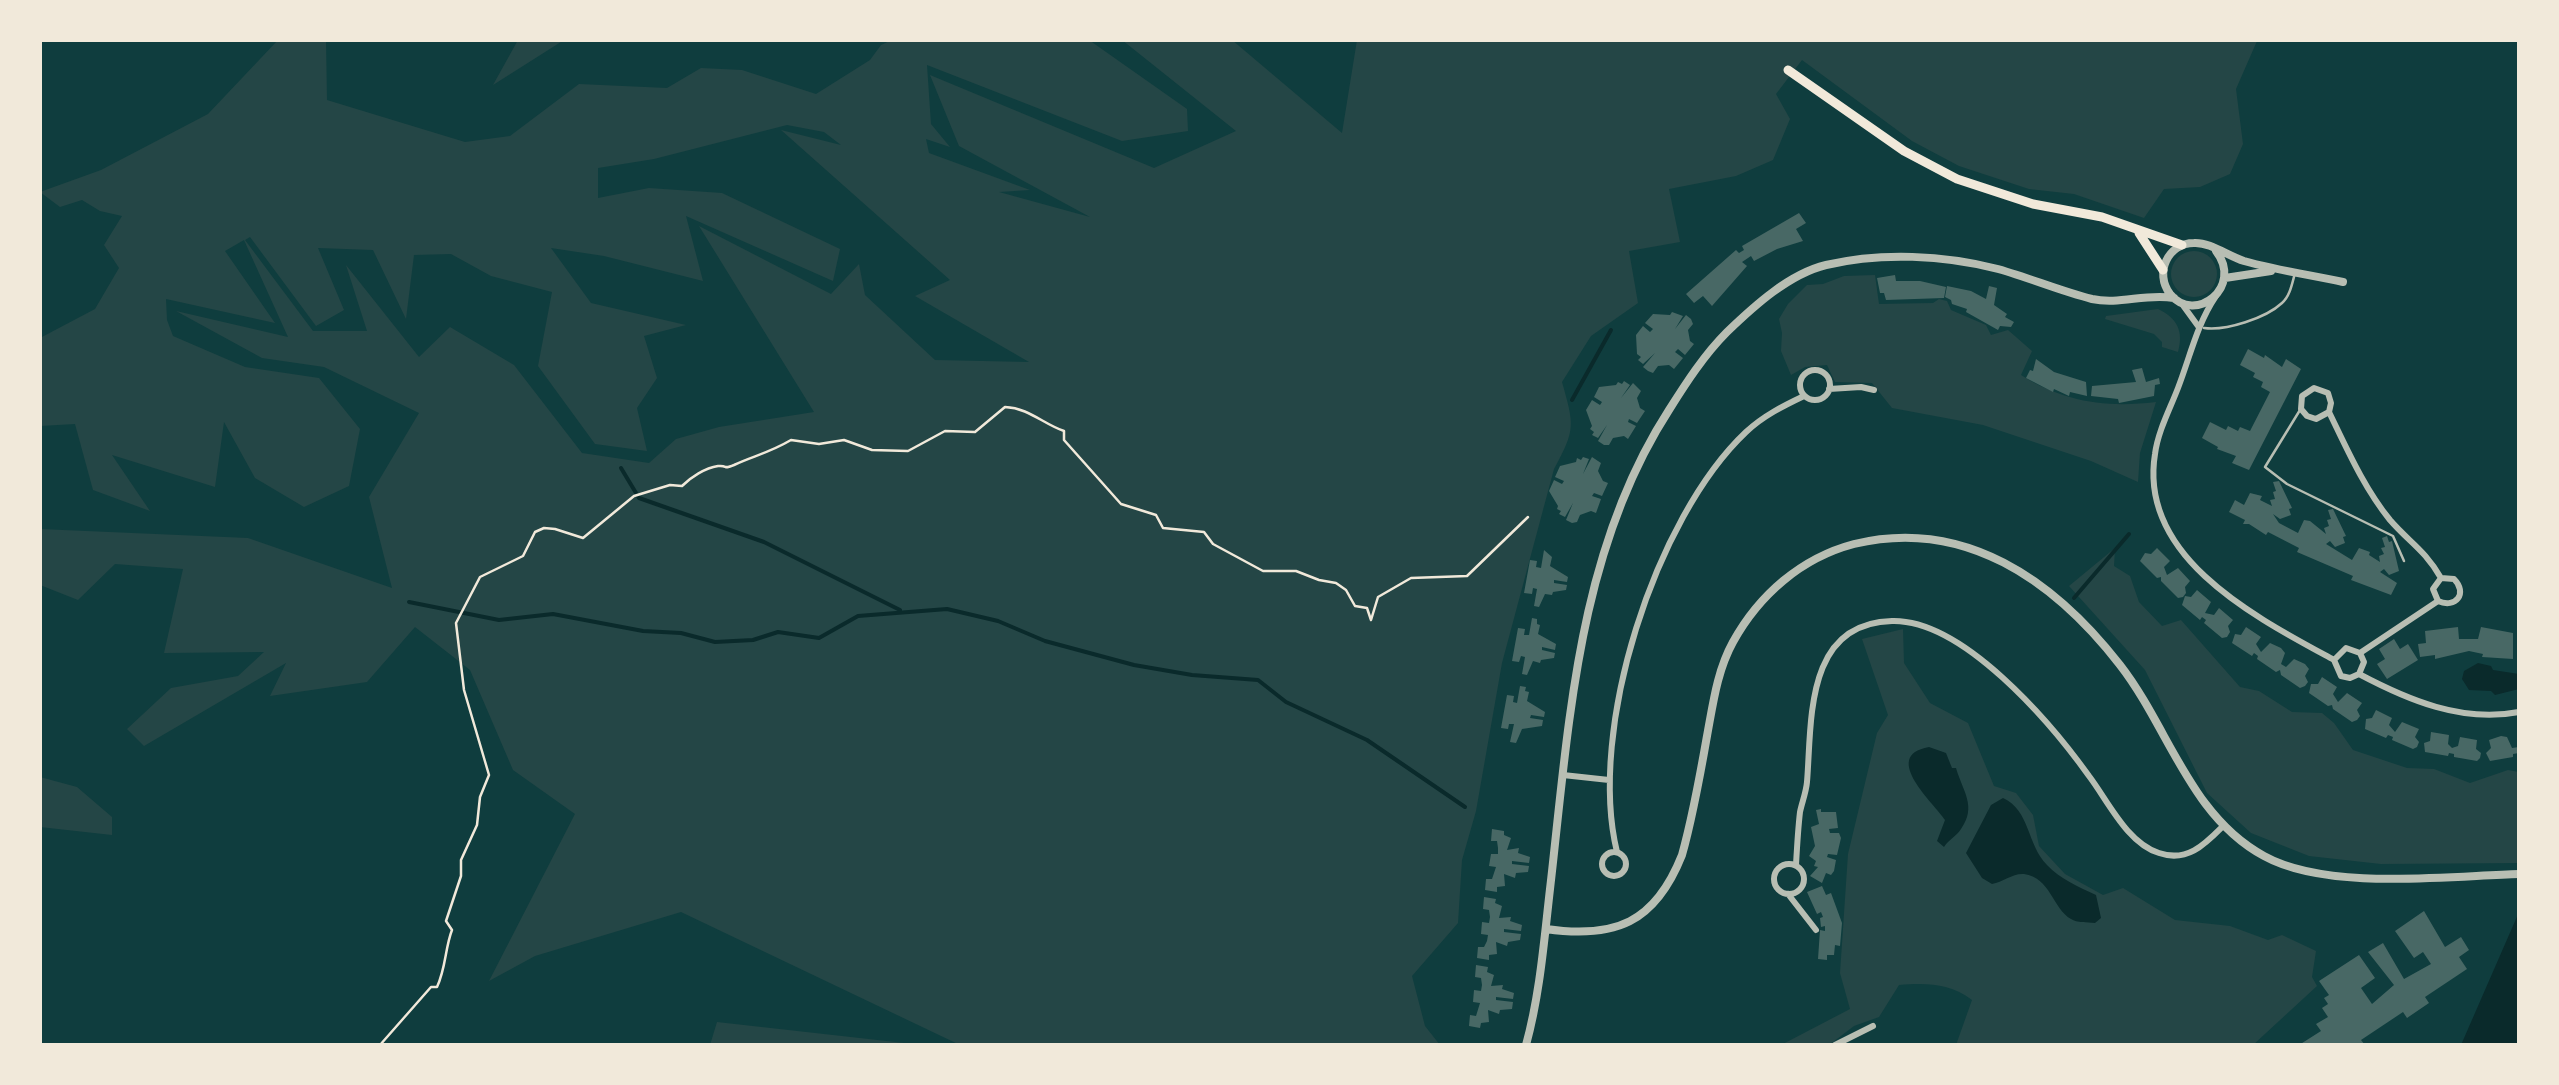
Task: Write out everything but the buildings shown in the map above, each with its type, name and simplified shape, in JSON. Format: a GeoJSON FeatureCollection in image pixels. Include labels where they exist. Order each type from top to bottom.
{"type":"FeatureCollection","features":[{"type":"Feature","properties":{"kind":"main road"},"geometry":{"type":"LineString","coordinates":[[1788,70],[1904,150],[1956,178],[2033,204],[2102,217],[2182,245]]}},
{"type":"Feature","properties":{"kind":"main road"},"geometry":{"type":"LineString","coordinates":[[2137,230],[2163,273]]}},
{"type":"Feature","properties":{"kind":"street"},"geometry":{"type":"LineString","coordinates":[[2139,296],[2163,273],[2168,256],[2182,245],[2200,243],[2216,251],[2343,282]]}},
{"type":"Feature","properties":{"kind":"street"},"geometry":{"type":"LineString","coordinates":[[2216,251],[2225,268],[2225,278],[2199,327],[2154,456],[2154,487],[2161,520],[2169,538],[2186,558],[2228,594],[2334,660],[2341,676],[2359,674],[2364,662],[2360,653],[2346,648],[2334,660]]}},
{"type":"Feature","properties":{"kind":"street"},"geometry":{"type":"LineString","coordinates":[[1526,1045],[1546,930],[1563,775],[1589,604],[1602,551],[1653,434],[1716,343],[1802,273],[1862,260],[1949,260],[1997,269],[2108,302],[2139,296],[2197,304],[2216,296]]}},
{"type":"Feature","properties":{"kind":"street"},"geometry":{"type":"LineString","coordinates":[[2225,278],[2252,272],[2295,272]]}},
{"type":"Feature","properties":{"kind":"street"},"geometry":{"type":"LineString","coordinates":[[2163,273],[2177,300],[2199,327]]}},
{"type":"Feature","properties":{"kind":"street"},"geometry":{"type":"LineString","coordinates":[[1804,396],[1800,382],[1804,374],[1813,370],[1826,375],[1830,390]]}},
{"type":"Feature","properties":{"kind":"street"},"geometry":{"type":"LineString","coordinates":[[1616,852],[1609,780],[1616,713],[1631,647],[1670,547],[1705,484],[1732,448],[1765,417],[1804,396],[1819,400],[1830,390],[1861,386],[1874,390]]}},
{"type":"Feature","properties":{"kind":"street"},"geometry":{"type":"LineString","coordinates":[[2329,412],[2316,419],[2307,416],[2300,400],[2305,392],[2319,388],[2330,398],[2329,412],[2371,492],[2391,521],[2427,554],[2441,578]]}},
{"type":"Feature","properties":{"kind":"street"},"geometry":{"type":"LineString","coordinates":[[1546,930],[1591,934],[1622,925],[1654,903],[1673,878],[1682,855],[1717,683],[1732,643],[1752,611],[1788,577],[1825,553],[1883,539],[1926,537],[1968,547],[2009,565],[2057,599],[2122,668],[2144,699],[2191,786],[2241,842],[2264,856],[2287,867],[2361,877],[2519,874]]}},
{"type":"Feature","properties":{"kind":"street"},"geometry":{"type":"LineString","coordinates":[[2360,653],[2438,601],[2452,604],[2461,594],[2460,585],[2454,578],[2441,578]]}},
{"type":"Feature","properties":{"kind":"street"},"geometry":{"type":"LineString","coordinates":[[2438,601],[2433,589],[2441,578]]}},
{"type":"Feature","properties":{"kind":"street"},"geometry":{"type":"LineString","coordinates":[[1796,865],[1807,781],[1808,723],[1820,676],[1835,647],[1846,636],[1874,623],[1890,621],[1926,628],[1948,639],[2007,682],[2060,738],[2123,823],[2148,848],[2172,856],[2188,854],[2204,846],[2224,825]]}},
{"type":"Feature","properties":{"kind":"street"},"geometry":{"type":"LineString","coordinates":[[2359,674],[2407,700],[2461,713],[2502,716],[2519,712]]}},
{"type":"Feature","properties":{"kind":"street"},"geometry":{"type":"LineString","coordinates":[[1563,775],[1609,780]]}},
{"type":"Feature","properties":{"kind":"street"},"geometry":{"type":"LineString","coordinates":[[1788,894],[1801,889],[1804,880],[1803,871],[1796,865],[1782,865],[1773,877],[1776,887],[1788,894],[1816,930]]}},
{"type":"Feature","properties":{"kind":"street"},"geometry":{"type":"LineString","coordinates":[[1835,1045],[1873,1026]]}},
{"type":"Feature","properties":{"kind":"lane"},"geometry":{"type":"LineString","coordinates":[[2199,327],[2212,329],[2234,324],[2277,307],[2289,294],[2295,272]]}},
{"type":"Feature","properties":{"kind":"lane"},"geometry":{"type":"LineString","coordinates":[[2301,409],[2265,468],[2287,484],[2393,536],[2404,561]]}},
{"type":"Feature","properties":{"kind":"path"},"geometry":{"type":"LineString","coordinates":[[380,1045],[431,987],[440,982],[447,952],[445,942],[452,930],[446,921],[489,776],[464,690],[456,622],[480,577],[522,556],[535,532],[544,528],[569,531],[584,538],[634,496],[682,486],[691,477],[717,466],[767,455],[791,440],[819,444],[844,440],[872,450],[908,450],[945,431],[975,432],[1005,407],[1028,411],[1064,432],[1064,440],[1121,504],[1156,514],[1163,528],[1204,532],[1213,544],[1263,571],[1296,571],[1336,583],[1356,606],[1367,608],[1371,620],[1378,597],[1411,578],[1467,576],[1528,517]]}},
{"type":"Feature","properties":{"kind":"shaded area"},"geometry":{"type":"Polygon","coordinates":[[[278,40],[326,40],[327,100],[465,142],[510,136],[579,84],[667,88],[701,68],[742,70],[816,94],[870,60],[881,45],[892,40],[1089,40],[1187,109],[1188,131],[1122,141],[927,65],[931,124],[950,147],[926,139],[929,153],[1030,190],[999,192],[1090,217],[959,146],[930,75],[1154,168],[1236,131],[1122,40],[1232,40],[1342,133],[1357,40],[2262,40],[2257,41],[2236,89],[2243,144],[2230,174],[2200,187],[2164,189],[2144,218],[2074,194],[2029,189],[1959,166],[1912,141],[1802,60],[1776,94],[1790,119],[1773,160],[1736,176],[1669,189],[1680,242],[1629,251],[1638,303],[1591,336],[1562,382],[1571,427],[1554,469],[1502,663],[1476,811],[1462,860],[1458,923],[1412,976],[1425,1026],[1440,1045],[960,1045],[681,912],[535,956],[489,981],[575,814],[513,770],[470,670],[415,627],[367,682],[270,696],[286,663],[144,746],[127,729],[171,688],[238,676],[264,652],[164,653],[183,569],[115,564],[78,600],[40,585],[40,529],[248,538],[392,588],[369,497],[419,413],[324,367],[262,358],[176,311],[288,337],[244,240],[225,251],[275,323],[166,299],[173,336],[245,367],[319,378],[360,429],[349,486],[304,507],[255,478],[224,422],[215,487],[112,455],[150,511],[93,490],[75,424],[40,426],[40,338],[95,309],[119,268],[104,245],[122,216],[100,211],[82,200],[60,207],[40,192],[101,170],[208,114],[278,40]],[[787,125],[654,159],[598,168],[598,198],[649,188],[722,193],[840,249],[833,281],[686,216],[703,281],[604,256],[551,248],[591,303],[686,325],[644,336],[657,378],[637,408],[647,451],[595,444],[538,366],[552,292],[491,276],[451,254],[414,255],[406,319],[373,250],[318,248],[344,310],[316,326],[250,237],[245,240],[313,331],[367,331],[346,265],[419,357],[450,327],[514,365],[582,453],[649,463],[676,439],[719,427],[814,412],[699,226],[831,294],[859,264],[865,295],[935,360],[1029,362],[915,296],[950,280],[781,130],[841,145],[824,132],[787,125]]]}},
{"type":"Feature","properties":{"kind":"shaded area"},"geometry":{"type":"Polygon","coordinates":[[[518,40],[564,40],[493,85],[518,40]]]}},
{"type":"Feature","properties":{"kind":"shaded area"},"geometry":{"type":"Polygon","coordinates":[[[2194,251],[2210,258],[2217,274],[2210,290],[2194,297],[2178,290],[2171,274],[2178,258],[2194,251]]]}},
{"type":"Feature","properties":{"kind":"shaded area"},"geometry":{"type":"Polygon","coordinates":[[[1875,275],[1879,304],[1933,303],[1939,299],[1947,301],[1951,310],[1986,325],[1991,335],[2008,330],[2032,351],[2021,375],[2037,384],[2086,401],[2156,402],[2140,453],[2138,482],[2091,461],[1983,425],[1892,408],[1872,383],[1835,382],[1827,365],[1805,367],[1791,375],[1781,351],[1779,319],[1788,304],[1807,285],[1844,276],[1875,275]]]}},
{"type":"Feature","properties":{"kind":"shaded area"},"geometry":{"type":"Polygon","coordinates":[[[2158,309],[2177,326],[2178,352],[2162,347],[2154,334],[2105,319],[2106,316],[2158,309]]]}},
{"type":"Feature","properties":{"kind":"shaded area"},"geometry":{"type":"Polygon","coordinates":[[[2115,548],[2114,566],[2130,576],[2139,602],[2162,626],[2181,620],[2240,687],[2259,691],[2292,712],[2322,713],[2353,750],[2407,768],[2434,769],[2470,783],[2508,770],[2519,772],[2519,863],[2381,864],[2309,856],[2251,833],[2207,793],[2145,670],[2069,586],[2115,548]]]}},
{"type":"Feature","properties":{"kind":"shaded area"},"geometry":{"type":"Polygon","coordinates":[[[1903,629],[1904,663],[1930,703],[1968,723],[1994,786],[2016,793],[2033,815],[2039,846],[2065,874],[2103,895],[2123,888],[2175,920],[2230,926],[2268,940],[2282,935],[2316,951],[2312,977],[2317,986],[2253,1045],[1956,1045],[1972,1000],[1946,987],[1919,984],[1899,985],[1879,1017],[1854,1026],[1829,1045],[1781,1045],[1850,1009],[1840,973],[1848,854],[1877,733],[1888,715],[1862,639],[1903,629]]]}},
{"type":"Feature","properties":{"kind":"shaded area"},"geometry":{"type":"Polygon","coordinates":[[[2478,663],[2519,674],[2519,689],[2495,695],[2491,691],[2469,690],[2462,679],[2464,671],[2478,663]]]}},
{"type":"Feature","properties":{"kind":"shaded area"},"geometry":{"type":"Polygon","coordinates":[[[1929,747],[1946,753],[1952,768],[1956,768],[1968,806],[1966,821],[1944,847],[1937,841],[1945,820],[1910,770],[1909,760],[1915,752],[1929,747]]]}},
{"type":"Feature","properties":{"kind":"shaded area"},"geometry":{"type":"Polygon","coordinates":[[[40,777],[77,787],[112,817],[112,835],[40,827],[40,777]]]}},
{"type":"Feature","properties":{"kind":"shaded area"},"geometry":{"type":"Polygon","coordinates":[[[2003,798],[2024,819],[2035,848],[2047,865],[2064,879],[2096,895],[2101,918],[2095,923],[2071,919],[2033,876],[2020,874],[1992,884],[1982,878],[1966,853],[1991,805],[2003,798]]]}},
{"type":"Feature","properties":{"kind":"shaded area"},"geometry":{"type":"Polygon","coordinates":[[[2519,912],[2519,1045],[2461,1045],[2519,912]]]}},
{"type":"Feature","properties":{"kind":"shaded area"},"geometry":{"type":"Polygon","coordinates":[[[717,1022],[922,1045],[710,1045],[717,1022]]]}},
{"type":"Feature","properties":{"kind":"waterway"},"geometry":{"type":"LineString","coordinates":[[1572,400],[1611,330]]}},
{"type":"Feature","properties":{"kind":"waterway"},"geometry":{"type":"LineString","coordinates":[[621,468],[639,498],[764,542],[900,610]]}},
{"type":"Feature","properties":{"kind":"waterway"},"geometry":{"type":"LineString","coordinates":[[2074,598],[2129,534]]}},
{"type":"Feature","properties":{"kind":"waterway"},"geometry":{"type":"LineString","coordinates":[[409,602],[499,620],[553,614],[643,631],[681,633],[715,642],[753,640],[778,632],[819,638],[858,616],[947,609],[998,621],[1045,641],[1134,665],[1258,680],[1286,702],[1367,740],[1465,807]]}}]}
